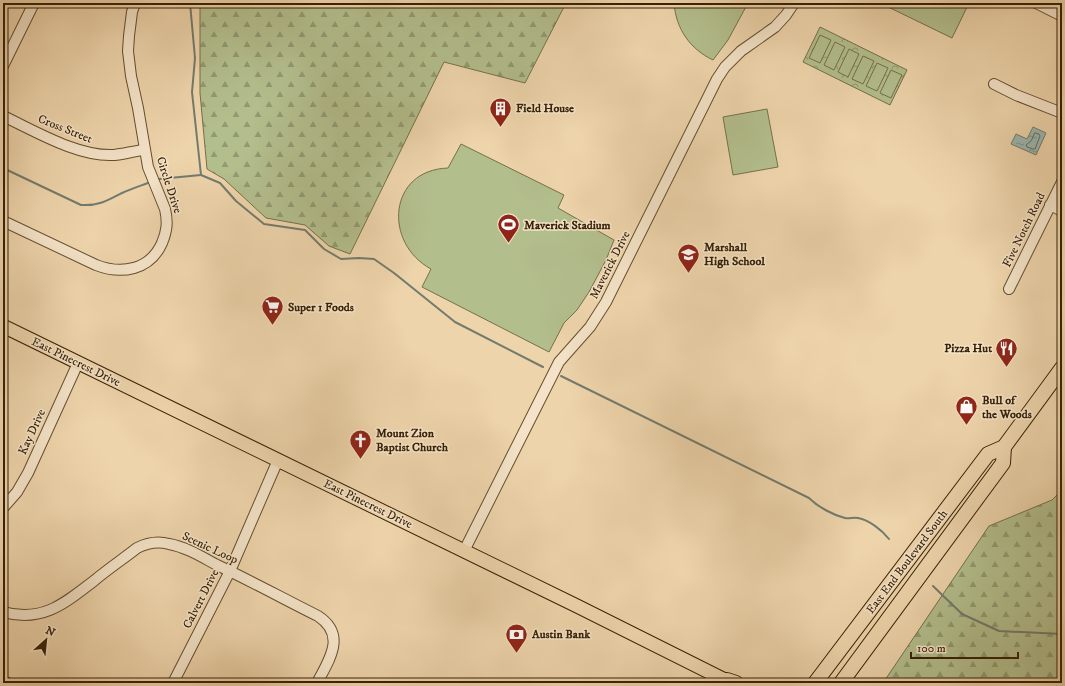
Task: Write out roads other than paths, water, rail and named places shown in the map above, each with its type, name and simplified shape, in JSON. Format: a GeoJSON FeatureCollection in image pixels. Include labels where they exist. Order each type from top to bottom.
{"type":"FeatureCollection","features":[{"type":"Feature","properties":{"kind":"highway","name":"East End Boulevard South"},"geometry":{"type":"LineString","coordinates":[[815,683],[988,454],[1004,447],[1060,373]]}},
{"type":"Feature","properties":{"kind":"highway","name":"East End Boulevard South"},"geometry":{"type":"LineString","coordinates":[[841,683],[1002,463],[1004,447]]}},
{"type":"Feature","properties":{"kind":"highway"},"geometry":{"type":"LineString","coordinates":[[808,683],[829,664]]}},
{"type":"Feature","properties":{"kind":"main road","name":"East Pinecrest Drive"},"geometry":{"type":"LineString","coordinates":[[3,326],[732,682]]}},
{"type":"Feature","properties":{"kind":"street"},"geometry":{"type":"LineString","coordinates":[[3,66],[34,3]]}},
{"type":"Feature","properties":{"kind":"street","name":"Circle Drive"},"geometry":{"type":"LineString","coordinates":[[3,221],[111,270],[130,270],[144,265],[159,250],[165,236],[168,222],[166,209],[150,174],[144,150],[138,108],[129,64],[130,23],[135,3]]}},
{"type":"Feature","properties":{"kind":"street","name":"Maverick Drive"},"geometry":{"type":"LineString","coordinates":[[464,551],[558,362],[590,327],[606,302],[717,79],[725,67],[741,51],[775,27],[794,3]]}},
{"type":"Feature","properties":{"kind":"street"},"geometry":{"type":"LineString","coordinates":[[1036,3],[1062,16]]}},
{"type":"Feature","properties":{"kind":"street"},"geometry":{"type":"LineString","coordinates":[[994,84],[1016,95],[1062,113]]}},
{"type":"Feature","properties":{"kind":"street","name":"Cross Street"},"geometry":{"type":"LineString","coordinates":[[3,116],[72,147],[87,152],[112,155],[144,150]]}},
{"type":"Feature","properties":{"kind":"street","name":"Five Notch Road"},"geometry":{"type":"LineString","coordinates":[[1009,289],[1062,182]]}},
{"type":"Feature","properties":{"kind":"street"},"geometry":{"type":"LineString","coordinates":[[1050,205],[1062,211]]}},
{"type":"Feature","properties":{"kind":"street","name":"Kay Drive"},"geometry":{"type":"LineString","coordinates":[[3,508],[17,492],[28,473],[78,363]]}},
{"type":"Feature","properties":{"kind":"street","name":"Calvert Drive"},"geometry":{"type":"LineString","coordinates":[[173,683],[230,571],[278,460]]}},
{"type":"Feature","properties":{"kind":"street","name":"Scenic Loop"},"geometry":{"type":"LineString","coordinates":[[3,612],[29,615],[42,613],[55,608],[70,599],[137,548],[159,542],[174,545],[230,571],[318,616],[329,626],[333,634],[334,647],[317,683]]}},
{"type":"Feature","properties":{"kind":"street"},"geometry":{"type":"LineString","coordinates":[[3,680],[8,683]]}},
{"type":"Feature","properties":{"kind":"water"},"geometry":{"type":"Polygon","coordinates":[[[1033,127],[1046,133],[1036,155],[1011,144],[1016,134],[1027,139],[1033,127]]]}},
{"type":"Feature","properties":{"kind":"waterway"},"geometry":{"type":"LineString","coordinates":[[190,3],[195,58],[192,92],[201,175],[220,183],[236,201],[264,224],[305,230],[324,249],[341,259],[374,259],[394,273],[455,322],[543,367]]}},
{"type":"Feature","properties":{"kind":"waterway"},"geometry":{"type":"LineString","coordinates":[[3,168],[81,205],[92,205],[102,202],[148,183]]}},
{"type":"Feature","properties":{"kind":"waterway"},"geometry":{"type":"LineString","coordinates":[[159,179],[201,175]]}},
{"type":"Feature","properties":{"kind":"waterway"},"geometry":{"type":"LineString","coordinates":[[561,376],[809,498],[831,513],[840,517],[862,519],[871,523],[883,532],[889,539]]}},
{"type":"Feature","properties":{"kind":"waterway"},"geometry":{"type":"LineString","coordinates":[[933,586],[962,614],[999,631],[1062,634]]}},
{"type":"Feature","properties":{"kind":"place","name":"Field House"},"geometry":{"type":"Point","coordinates":[501,128]}},
{"type":"Feature","properties":{"kind":"place","name":"Maverick Stadium"},"geometry":{"type":"Point","coordinates":[509,244]}},
{"type":"Feature","properties":{"kind":"place","name":"Marshall High School"},"geometry":{"type":"Point","coordinates":[689,274]}},
{"type":"Feature","properties":{"kind":"place","name":"Super 1 Foods"},"geometry":{"type":"Point","coordinates":[272,326]}},
{"type":"Feature","properties":{"kind":"place","name":"Pizza Hut"},"geometry":{"type":"Point","coordinates":[1007,368]}},
{"type":"Feature","properties":{"kind":"place","name":"Bull of the Woods"},"geometry":{"type":"Point","coordinates":[966,426]}},
{"type":"Feature","properties":{"kind":"place","name":"Mount Zion Baptist Church"},"geometry":{"type":"Point","coordinates":[361,460]}},
{"type":"Feature","properties":{"kind":"place","name":"Austin Bank"},"geometry":{"type":"Point","coordinates":[517,654]}}]}
